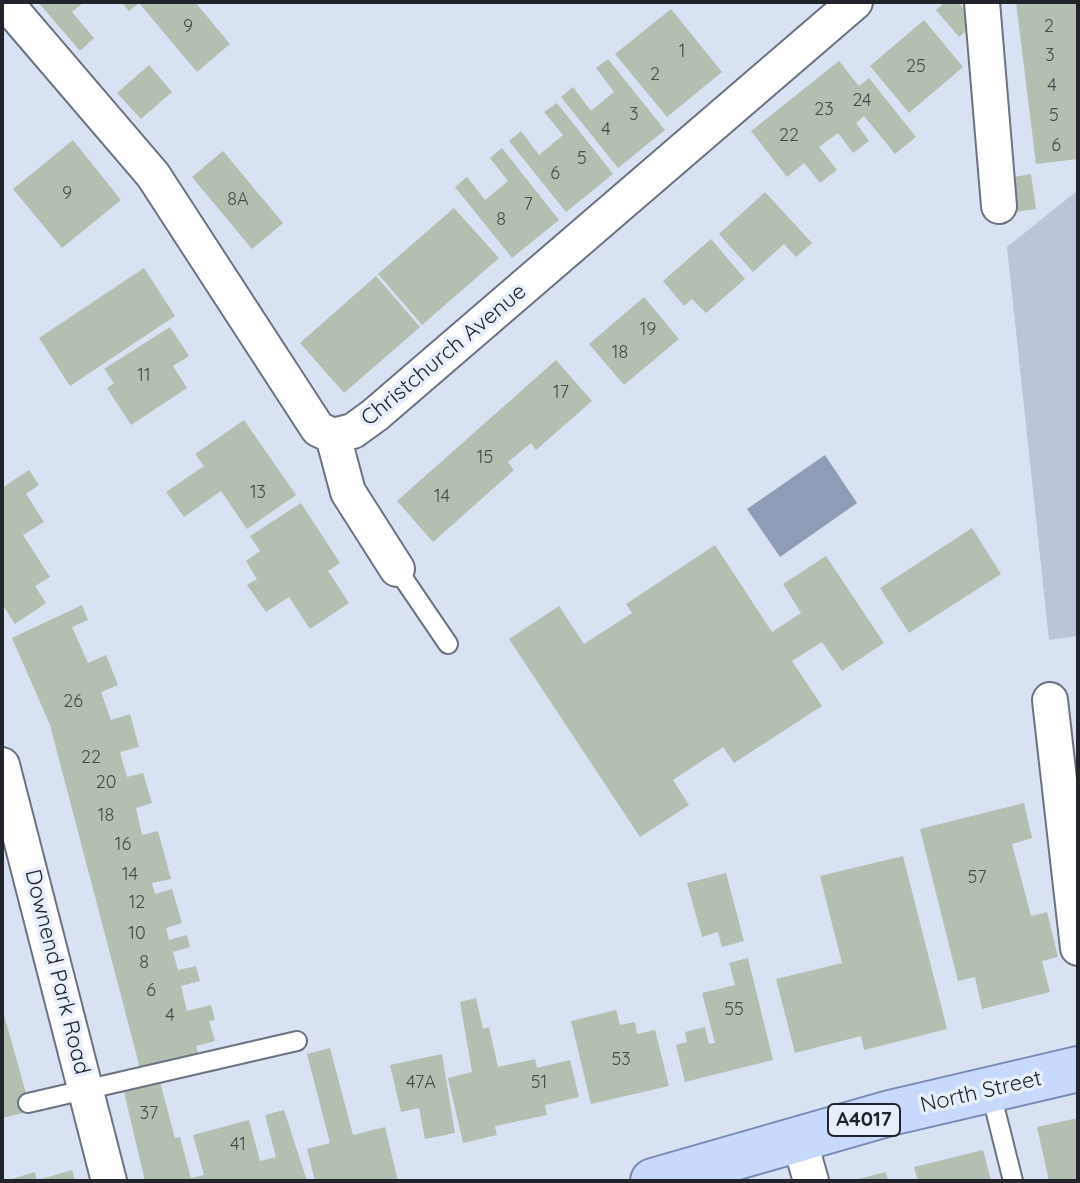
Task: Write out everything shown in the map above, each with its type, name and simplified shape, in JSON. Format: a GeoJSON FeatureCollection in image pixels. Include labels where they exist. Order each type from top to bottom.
{"type":"FeatureCollection","features":[{"type":"Feature","properties":{"kind":"main road","name":"North Street"},"geometry":{"type":"LineString","coordinates":[[653,1181],[799,1139],[1078,1069]]}},
{"type":"Feature","properties":{"kind":"street"},"geometry":{"type":"LineString","coordinates":[[5,2],[153,175],[318,429],[333,436],[348,492],[397,569]]}},
{"type":"Feature","properties":{"kind":"street","name":"Christchurch Avenue"},"geometry":{"type":"LineString","coordinates":[[333,436],[353,431],[375,415],[855,2]]}},
{"type":"Feature","properties":{"kind":"street"},"geometry":{"type":"LineString","coordinates":[[982,2],[999,206]]}},
{"type":"Feature","properties":{"kind":"street"},"geometry":{"type":"LineString","coordinates":[[1061,719],[1078,948]]}},
{"type":"Feature","properties":{"kind":"street","name":"Downend Park Road"},"geometry":{"type":"LineString","coordinates":[[2,765],[109,1181]]}},
{"type":"Feature","properties":{"kind":"street"},"geometry":{"type":"LineString","coordinates":[[799,1139],[811,1181]]}},
{"type":"Feature","properties":{"kind":"lane"},"geometry":{"type":"LineString","coordinates":[[397,569],[448,644]]}},
{"type":"Feature","properties":{"kind":"lane"},"geometry":{"type":"LineString","coordinates":[[28,1103],[87,1092],[297,1041]]}},
{"type":"Feature","properties":{"kind":"lane"},"geometry":{"type":"LineString","coordinates":[[990,1089],[1013,1181]]}},
{"type":"Feature","properties":{"kind":"shaded area"},"geometry":{"type":"Polygon","coordinates":[[[1078,190],[1078,636],[1049,640],[1007,247],[1078,190]]]}},
{"type":"Feature","properties":{"kind":"shaded area"},"geometry":{"type":"Polygon","coordinates":[[[825,455],[857,503],[780,557],[747,509],[825,455]]]}},
{"type":"Feature","properties":{"kind":"building"},"geometry":{"type":"Polygon","coordinates":[[[38,2],[84,2],[72,12],[94,38],[80,51],[38,2]]]}},
{"type":"Feature","properties":{"kind":"building"},"geometry":{"type":"Polygon","coordinates":[[[121,2],[195,2],[230,44],[197,72],[139,3],[129,11],[121,2]]]}},
{"type":"Feature","properties":{"kind":"building"},"geometry":{"type":"Polygon","coordinates":[[[945,2],[958,2],[976,22],[959,37],[936,10],[945,2]]]}},
{"type":"Feature","properties":{"kind":"building"},"geometry":{"type":"Polygon","coordinates":[[[1016,2],[1078,2],[1078,159],[1036,164],[1016,2]]]}},
{"type":"Feature","properties":{"kind":"building"},"geometry":{"type":"Polygon","coordinates":[[[671,9],[722,72],[667,117],[615,54],[671,9]]]}},
{"type":"Feature","properties":{"kind":"building"},"geometry":{"type":"Polygon","coordinates":[[[924,20],[963,67],[909,113],[870,66],[924,20]]]}},
{"type":"Feature","properties":{"kind":"building"},"geometry":{"type":"Polygon","coordinates":[[[608,59],[665,130],[618,168],[561,97],[573,87],[591,111],[614,92],[596,68],[608,59]]]}},
{"type":"Feature","properties":{"kind":"building"},"geometry":{"type":"Polygon","coordinates":[[[839,61],[859,86],[869,78],[916,137],[895,154],[864,116],[856,123],[869,141],[853,153],[838,133],[819,147],[837,170],[820,183],[804,163],[787,177],[751,131],[839,61]]]}},
{"type":"Feature","properties":{"kind":"building"},"geometry":{"type":"Polygon","coordinates":[[[149,65],[172,92],[141,119],[117,93],[149,65]]]}},
{"type":"Feature","properties":{"kind":"building"},"geometry":{"type":"Polygon","coordinates":[[[557,103],[613,174],[566,212],[509,141],[521,131],[539,155],[563,135],[544,112],[557,103]]]}},
{"type":"Feature","properties":{"kind":"building"},"geometry":{"type":"Polygon","coordinates":[[[73,140],[121,200],[62,248],[13,189],[73,140]]]}},
{"type":"Feature","properties":{"kind":"building"},"geometry":{"type":"Polygon","coordinates":[[[502,148],[559,220],[512,258],[455,187],[467,177],[485,200],[508,181],[490,158],[502,148]]]}},
{"type":"Feature","properties":{"kind":"building"},"geometry":{"type":"Polygon","coordinates":[[[223,151],[283,223],[252,249],[192,177],[223,151]]]}},
{"type":"Feature","properties":{"kind":"building"},"geometry":{"type":"Polygon","coordinates":[[[1031,174],[1036,209],[1013,212],[1008,178],[1031,174]]]}},
{"type":"Feature","properties":{"kind":"building"},"geometry":{"type":"Polygon","coordinates":[[[765,192],[812,243],[796,257],[784,244],[753,272],[719,234],[765,192]]]}},
{"type":"Feature","properties":{"kind":"building"},"geometry":{"type":"Polygon","coordinates":[[[454,208],[499,258],[422,325],[378,274],[454,208]]]}},
{"type":"Feature","properties":{"kind":"building"},"geometry":{"type":"Polygon","coordinates":[[[711,239],[745,279],[706,313],[692,299],[684,306],[663,281],[711,239]]]}},
{"type":"Feature","properties":{"kind":"building"},"geometry":{"type":"Polygon","coordinates":[[[144,268],[175,316],[70,386],[39,338],[144,268]]]}},
{"type":"Feature","properties":{"kind":"building"},"geometry":{"type":"Polygon","coordinates":[[[376,276],[420,327],[344,393],[300,343],[376,276]]]}},
{"type":"Feature","properties":{"kind":"building"},"geometry":{"type":"Polygon","coordinates":[[[644,297],[679,339],[624,385],[589,344],[644,297]]]}},
{"type":"Feature","properties":{"kind":"building"},"geometry":{"type":"Polygon","coordinates":[[[170,327],[189,356],[173,366],[187,388],[131,425],[107,388],[114,383],[104,369],[170,327]]]}},
{"type":"Feature","properties":{"kind":"building"},"geometry":{"type":"Polygon","coordinates":[[[556,360],[592,401],[536,450],[531,443],[508,462],[514,470],[433,542],[397,501],[556,360]]]}},
{"type":"Feature","properties":{"kind":"building"},"geometry":{"type":"Polygon","coordinates":[[[244,420],[296,495],[247,529],[221,491],[184,517],[166,492],[204,466],[195,454],[244,420]]]}},
{"type":"Feature","properties":{"kind":"building"},"geometry":{"type":"Polygon","coordinates":[[[29,470],[39,485],[26,494],[44,522],[23,535],[50,577],[35,586],[46,603],[15,624],[2,604],[2,488],[29,470]]]}},
{"type":"Feature","properties":{"kind":"building"},"geometry":{"type":"Polygon","coordinates":[[[301,503],[340,563],[328,571],[349,603],[310,629],[289,597],[266,612],[247,585],[257,579],[246,561],[260,551],[250,536],[301,503]]]}},
{"type":"Feature","properties":{"kind":"building"},"geometry":{"type":"Polygon","coordinates":[[[972,528],[1001,574],[909,633],[880,588],[972,528]]]}},
{"type":"Feature","properties":{"kind":"building"},"geometry":{"type":"Polygon","coordinates":[[[715,545],[772,632],[801,613],[783,584],[826,556],[884,643],[842,671],[822,642],[792,661],[822,706],[734,763],[723,747],[673,780],[689,805],[640,837],[509,639],[559,606],[584,644],[632,613],[626,604],[715,545]]]}},
{"type":"Feature","properties":{"kind":"building"},"geometry":{"type":"Polygon","coordinates":[[[82,605],[88,620],[72,627],[88,663],[106,655],[118,685],[101,692],[111,720],[130,714],[139,747],[120,752],[127,777],[143,773],[152,803],[136,808],[142,835],[158,831],[171,879],[152,883],[155,894],[172,889],[182,923],[166,928],[169,940],[187,935],[190,947],[173,952],[178,970],[196,966],[200,981],[181,986],[187,1011],[211,1005],[215,1020],[209,1021],[215,1041],[196,1046],[199,1056],[141,1072],[50,725],[12,638],[82,605]]]}},
{"type":"Feature","properties":{"kind":"building"},"geometry":{"type":"Polygon","coordinates":[[[1024,803],[1032,838],[1012,844],[1031,916],[1047,912],[1058,957],[1042,961],[1050,992],[982,1009],[975,977],[958,981],[920,829],[1024,803]]]}},
{"type":"Feature","properties":{"kind":"building"},"geometry":{"type":"Polygon","coordinates":[[[903,856],[947,1029],[864,1050],[861,1036],[795,1053],[776,979],[842,963],[820,876],[903,856]]]}},
{"type":"Feature","properties":{"kind":"building"},"geometry":{"type":"Polygon","coordinates":[[[726,873],[744,941],[722,947],[718,932],[702,937],[687,883],[726,873]]]}},
{"type":"Feature","properties":{"kind":"building"},"geometry":{"type":"Polygon","coordinates":[[[748,958],[773,1060],[685,1082],[676,1045],[687,1042],[685,1032],[705,1027],[709,1044],[715,1043],[702,993],[735,985],[729,963],[748,958]]]}},
{"type":"Feature","properties":{"kind":"building"},"geometry":{"type":"Polygon","coordinates":[[[476,998],[483,1029],[489,1027],[498,1067],[535,1059],[537,1068],[570,1060],[579,1097],[545,1105],[547,1115],[495,1126],[497,1135],[463,1143],[448,1078],[472,1072],[460,1002],[476,998]]]}},
{"type":"Feature","properties":{"kind":"building"},"geometry":{"type":"Polygon","coordinates":[[[2,1008],[31,1111],[2,1118],[2,1008]]]}},
{"type":"Feature","properties":{"kind":"building"},"geometry":{"type":"Polygon","coordinates":[[[616,1010],[620,1025],[635,1022],[637,1034],[655,1030],[669,1086],[591,1104],[571,1021],[616,1010]]]}},
{"type":"Feature","properties":{"kind":"building"},"geometry":{"type":"Polygon","coordinates":[[[330,1048],[353,1135],[385,1127],[398,1181],[315,1181],[307,1149],[330,1143],[307,1054],[330,1048]]]}},
{"type":"Feature","properties":{"kind":"building"},"geometry":{"type":"Polygon","coordinates":[[[442,1054],[455,1133],[425,1139],[419,1108],[401,1112],[390,1065],[442,1054]]]}},
{"type":"Feature","properties":{"kind":"building"},"geometry":{"type":"Polygon","coordinates":[[[160,1082],[175,1138],[180,1137],[191,1178],[204,1175],[193,1135],[249,1120],[260,1161],[276,1157],[265,1115],[284,1110],[307,1181],[145,1181],[124,1092],[160,1082]]]}},
{"type":"Feature","properties":{"kind":"building"},"geometry":{"type":"Polygon","coordinates":[[[1078,1118],[1078,1181],[1049,1181],[1037,1127],[1078,1118]]]}},
{"type":"Feature","properties":{"kind":"building"},"geometry":{"type":"Polygon","coordinates":[[[983,1150],[991,1181],[918,1181],[914,1167],[983,1150]]]}},
{"type":"Feature","properties":{"kind":"building"},"geometry":{"type":"Polygon","coordinates":[[[72,1170],[75,1181],[38,1181],[38,1180],[72,1170]]]}},
{"type":"Feature","properties":{"kind":"building"},"geometry":{"type":"Polygon","coordinates":[[[35,1172],[37,1181],[8,1181],[8,1180],[35,1172]]]}},
{"type":"Feature","properties":{"kind":"building"},"geometry":{"type":"Polygon","coordinates":[[[886,1172],[888,1181],[854,1181],[854,1180],[886,1172]]]}}]}
